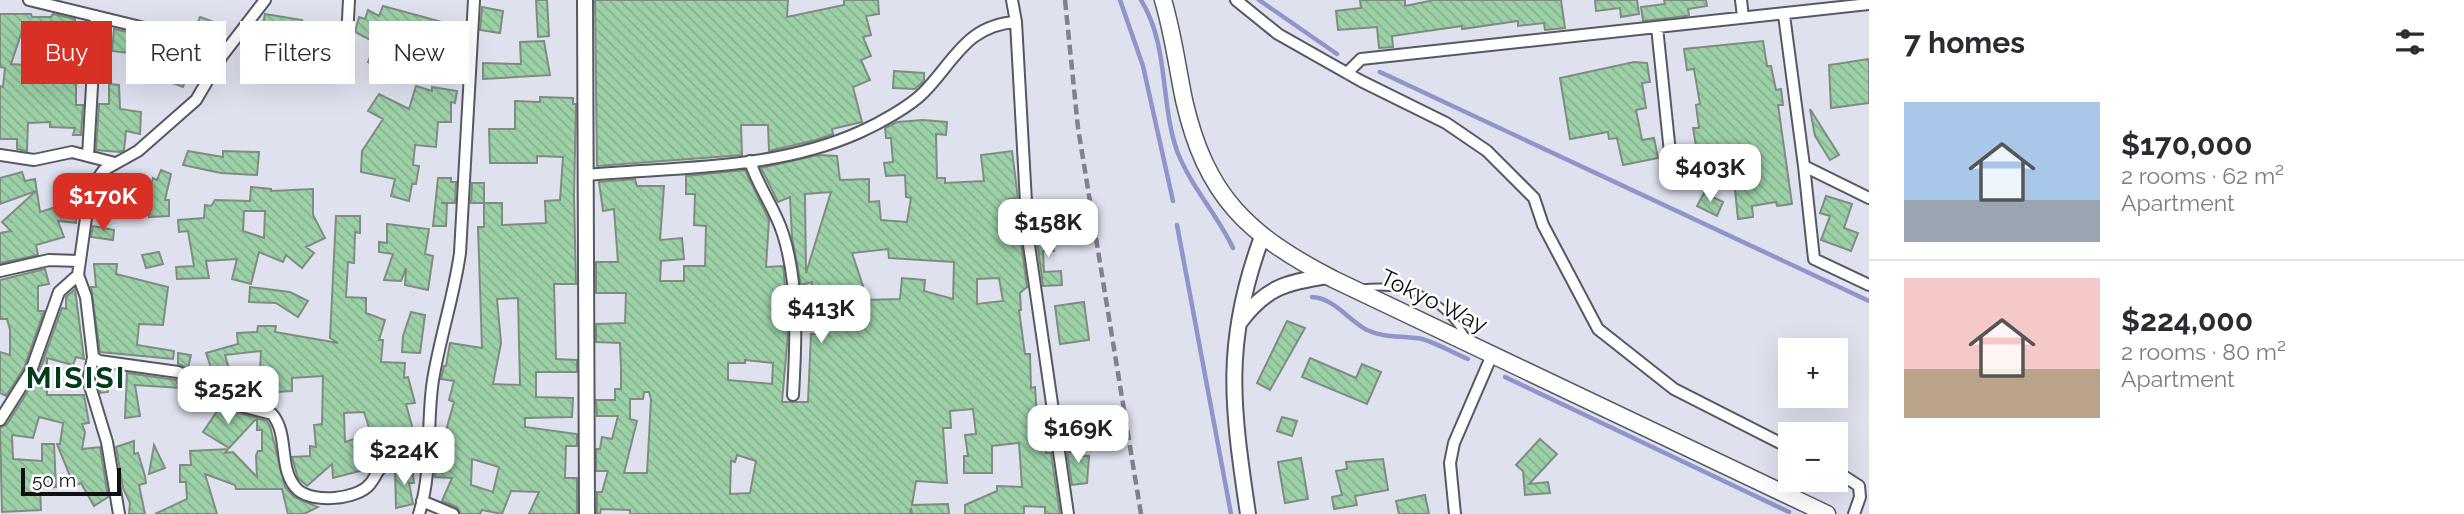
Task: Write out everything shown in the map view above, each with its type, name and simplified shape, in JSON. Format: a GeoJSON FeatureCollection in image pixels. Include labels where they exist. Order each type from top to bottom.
{"type":"FeatureCollection","features":[{"type":"Feature","properties":{"kind":"main road","name":"Tokyo Way"},"geometry":{"type":"LineString","coordinates":[[1163,0],[1200,156],[1220,194],[1262,237],[1284,253],[1328,276],[1827,514]]}},
{"type":"Feature","properties":{"kind":"street"},"geometry":{"type":"LineString","coordinates":[[29,0],[80,6],[96,16],[126,23]]}},
{"type":"Feature","properties":{"kind":"street"},"geometry":{"type":"LineString","coordinates":[[226,51],[265,0]]}},
{"type":"Feature","properties":{"kind":"street"},"geometry":{"type":"LineString","coordinates":[[348,21],[349,0]]}},
{"type":"Feature","properties":{"kind":"street"},"geometry":{"type":"LineString","coordinates":[[419,514],[430,461],[433,380],[456,285],[460,253],[474,0]]}},
{"type":"Feature","properties":{"kind":"street"},"geometry":{"type":"LineString","coordinates":[[585,0],[587,514]]}},
{"type":"Feature","properties":{"kind":"street"},"geometry":{"type":"LineString","coordinates":[[1012,0],[1016,22],[1028,238],[1068,514]]}},
{"type":"Feature","properties":{"kind":"street"},"geometry":{"type":"LineString","coordinates":[[1236,0],[1278,34],[1487,151],[1534,198],[1543,225],[1598,329],[1674,389],[1778,441]]}},
{"type":"Feature","properties":{"kind":"street"},"geometry":{"type":"LineString","coordinates":[[1741,0],[1743,17]]}},
{"type":"Feature","properties":{"kind":"street"},"geometry":{"type":"LineString","coordinates":[[1347,73],[1362,60],[1869,4]]}},
{"type":"Feature","properties":{"kind":"street"},"geometry":{"type":"LineString","coordinates":[[1784,15],[1814,259],[1869,285]]}},
{"type":"Feature","properties":{"kind":"street"},"geometry":{"type":"LineString","coordinates":[[88,156],[96,16]]}},
{"type":"Feature","properties":{"kind":"street"},"geometry":{"type":"LineString","coordinates":[[587,175],[750,161],[858,134],[922,94],[945,63],[986,27],[1016,22]]}},
{"type":"Feature","properties":{"kind":"street"},"geometry":{"type":"LineString","coordinates":[[1657,27],[1672,172],[1668,178]]}},
{"type":"Feature","properties":{"kind":"street"},"geometry":{"type":"LineString","coordinates":[[119,514],[107,442],[89,377],[93,357],[86,297],[78,275],[90,189],[98,177],[115,163],[138,151],[195,100],[205,84]]}},
{"type":"Feature","properties":{"kind":"street"},"geometry":{"type":"LineString","coordinates":[[0,155],[34,160],[62,152],[115,163]]}},
{"type":"Feature","properties":{"kind":"street"},"geometry":{"type":"LineString","coordinates":[[750,161],[756,181],[776,214],[789,260],[795,331],[793,395]]}},
{"type":"Feature","properties":{"kind":"street"},"geometry":{"type":"LineString","coordinates":[[1804,166],[1869,198]]}},
{"type":"Feature","properties":{"kind":"street"},"geometry":{"type":"LineString","coordinates":[[1248,514],[1233,409],[1232,365],[1242,296],[1262,237]]}},
{"type":"Feature","properties":{"kind":"street"},"geometry":{"type":"LineString","coordinates":[[0,271],[49,260],[79,261]]}},
{"type":"Feature","properties":{"kind":"street"},"geometry":{"type":"LineString","coordinates":[[0,420],[31,371],[59,292],[78,275]]}},
{"type":"Feature","properties":{"kind":"street"},"geometry":{"type":"LineString","coordinates":[[1237,325],[1267,293],[1290,282],[1328,276]]}},
{"type":"Feature","properties":{"kind":"street"},"geometry":{"type":"LineString","coordinates":[[1455,514],[1450,463],[1454,443],[1492,355]]}},
{"type":"Feature","properties":{"kind":"street"},"geometry":{"type":"LineString","coordinates":[[93,357],[113,363],[178,372],[210,387],[238,405],[272,414],[281,431],[290,479],[303,493],[316,496],[348,495],[370,485],[378,469],[390,462],[430,461]]}},
{"type":"Feature","properties":{"kind":"street"},"geometry":{"type":"LineString","coordinates":[[1848,479],[1859,486],[1860,496],[1854,514]]}},
{"type":"Feature","properties":{"kind":"street"},"geometry":{"type":"LineString","coordinates":[[422,501],[453,514]]}},
{"type":"Feature","properties":{"kind":"lane"},"geometry":{"type":"LineString","coordinates":[[1354,288],[1389,285],[1423,294],[1451,313],[1472,345]]}},
{"type":"Feature","properties":{"kind":"building"},"geometry":{"type":"Polygon","coordinates":[[[536,0],[547,0],[549,36],[538,37],[536,0]]]}},
{"type":"Feature","properties":{"kind":"building"},"geometry":{"type":"Polygon","coordinates":[[[595,0],[788,0],[787,17],[844,5],[844,0],[878,0],[879,14],[866,16],[871,35],[863,37],[871,56],[861,60],[870,80],[853,87],[862,122],[832,129],[833,134],[816,140],[769,151],[768,125],[741,125],[742,155],[597,166],[595,0]]]}},
{"type":"Feature","properties":{"kind":"building"},"geometry":{"type":"Polygon","coordinates":[[[1360,0],[1405,0],[1405,6],[1434,0],[1561,0],[1565,28],[1545,30],[1544,23],[1518,26],[1518,21],[1462,29],[1462,26],[1392,36],[1393,47],[1379,48],[1377,27],[1338,30],[1336,11],[1361,8],[1360,0]]]}},
{"type":"Feature","properties":{"kind":"building"},"geometry":{"type":"Polygon","coordinates":[[[1595,0],[1637,0],[1639,14],[1621,17],[1620,8],[1596,11],[1595,0]]]}},
{"type":"Feature","properties":{"kind":"building"},"geometry":{"type":"Polygon","coordinates":[[[1664,0],[1706,0],[1707,6],[1688,9],[1689,15],[1686,16],[1643,21],[1641,7],[1665,4],[1664,0]]]}},
{"type":"Feature","properties":{"kind":"building"},"geometry":{"type":"Polygon","coordinates":[[[383,6],[438,21],[369,21],[369,39],[355,32],[359,17],[365,19],[368,10],[379,16],[383,6]]]}},
{"type":"Feature","properties":{"kind":"building"},"geometry":{"type":"Polygon","coordinates":[[[482,7],[503,11],[500,33],[480,30],[482,7]]]}},
{"type":"Feature","properties":{"kind":"building"},"geometry":{"type":"Polygon","coordinates":[[[0,14],[51,17],[53,14],[75,19],[21,21],[21,34],[11,64],[21,65],[21,84],[76,84],[76,105],[83,105],[81,135],[73,135],[75,128],[50,127],[50,122],[28,123],[27,151],[17,149],[17,139],[0,139],[0,86],[3,87],[5,68],[0,67],[0,14]]]}},
{"type":"Feature","properties":{"kind":"building"},"geometry":{"type":"Polygon","coordinates":[[[265,14],[302,20],[302,21],[264,21],[265,14]]]}},
{"type":"Feature","properties":{"kind":"building"},"geometry":{"type":"Polygon","coordinates":[[[114,29],[126,32],[126,53],[112,51],[114,29]]]}},
{"type":"Feature","properties":{"kind":"building"},"geometry":{"type":"Polygon","coordinates":[[[544,41],[550,75],[483,79],[483,63],[521,64],[520,42],[544,41]]]}},
{"type":"Feature","properties":{"kind":"building"},"geometry":{"type":"Polygon","coordinates":[[[1763,41],[1767,66],[1771,66],[1776,90],[1781,89],[1783,105],[1778,105],[1792,204],[1777,206],[1776,202],[1752,206],[1753,217],[1738,219],[1734,180],[1711,184],[1705,151],[1697,152],[1693,128],[1699,128],[1696,105],[1700,104],[1694,69],[1687,70],[1684,49],[1763,41]]]}},
{"type":"Feature","properties":{"kind":"building"},"geometry":{"type":"Polygon","coordinates":[[[1869,59],[1869,103],[1831,108],[1829,65],[1869,59]]]}},
{"type":"Feature","properties":{"kind":"building"},"geometry":{"type":"Polygon","coordinates":[[[1634,62],[1647,63],[1650,82],[1642,83],[1646,108],[1636,110],[1642,140],[1654,138],[1658,158],[1623,165],[1617,138],[1609,139],[1608,132],[1570,139],[1560,78],[1634,62]]]}},
{"type":"Feature","properties":{"kind":"building"},"geometry":{"type":"Polygon","coordinates":[[[894,71],[924,73],[924,81],[915,89],[893,88],[894,71]]]}},
{"type":"Feature","properties":{"kind":"building"},"geometry":{"type":"Polygon","coordinates":[[[109,84],[119,85],[120,109],[141,112],[140,134],[126,131],[124,150],[120,152],[96,150],[99,104],[109,104],[109,84]]]}},
{"type":"Feature","properties":{"kind":"building"},"geometry":{"type":"Polygon","coordinates":[[[416,86],[432,91],[432,87],[457,91],[455,103],[451,102],[451,122],[438,122],[436,147],[415,145],[413,165],[419,166],[409,201],[391,196],[395,179],[361,172],[362,151],[383,119],[368,111],[379,94],[409,109],[416,86]]]}},
{"type":"Feature","properties":{"kind":"building"},"geometry":{"type":"Polygon","coordinates":[[[540,97],[573,98],[573,104],[576,104],[576,284],[554,284],[556,359],[577,360],[577,372],[536,372],[536,397],[573,398],[572,417],[525,418],[525,427],[577,434],[577,446],[566,446],[565,478],[577,478],[577,514],[529,514],[539,492],[511,491],[502,514],[482,510],[480,514],[461,514],[457,507],[442,501],[452,478],[435,477],[438,434],[445,434],[454,402],[449,400],[454,381],[441,379],[450,343],[482,348],[478,227],[484,227],[484,203],[502,203],[502,225],[546,223],[545,201],[560,200],[563,157],[537,156],[537,163],[490,163],[489,129],[515,129],[515,101],[540,102],[540,97]],[[518,298],[497,299],[501,343],[493,384],[520,385],[518,298]],[[472,459],[471,485],[493,492],[499,467],[472,459]]]}},
{"type":"Feature","properties":{"kind":"building"},"geometry":{"type":"Polygon","coordinates":[[[1810,109],[1839,155],[1830,160],[1815,136],[1810,109]]]}},
{"type":"Feature","properties":{"kind":"building"},"geometry":{"type":"Polygon","coordinates":[[[897,122],[947,122],[946,135],[936,134],[937,178],[945,178],[945,183],[984,181],[981,155],[1012,151],[1018,198],[1009,199],[1013,232],[1017,230],[1020,234],[1027,287],[1020,293],[1019,310],[1025,354],[1030,354],[1031,388],[1035,387],[1037,416],[1042,415],[1046,453],[1051,453],[1060,514],[1045,514],[1045,507],[1024,506],[1024,514],[965,514],[965,505],[997,491],[997,486],[1022,487],[1019,443],[992,446],[992,473],[964,473],[964,456],[968,456],[965,435],[976,434],[973,409],[950,411],[951,428],[943,428],[947,483],[916,481],[912,505],[948,504],[949,514],[912,514],[911,508],[910,514],[630,514],[630,510],[601,509],[600,514],[597,514],[597,492],[602,492],[608,471],[596,471],[596,449],[600,449],[602,437],[612,439],[618,416],[597,416],[596,400],[615,400],[615,389],[621,389],[621,368],[620,343],[596,342],[596,324],[625,323],[626,293],[596,293],[596,262],[618,262],[614,209],[603,211],[599,182],[635,179],[637,186],[664,186],[660,240],[682,238],[684,259],[661,261],[660,281],[684,281],[684,266],[705,266],[706,226],[694,225],[695,194],[686,194],[686,176],[745,170],[769,220],[766,267],[783,266],[788,334],[782,402],[808,402],[811,334],[820,334],[819,312],[811,312],[812,282],[801,285],[792,237],[790,197],[778,202],[761,168],[818,155],[837,156],[840,180],[869,179],[869,202],[879,201],[881,220],[907,222],[911,198],[906,197],[905,175],[886,176],[884,163],[893,162],[891,138],[886,138],[885,128],[897,122]],[[831,192],[805,194],[806,273],[831,192]],[[888,249],[852,253],[863,286],[863,300],[900,299],[902,278],[925,280],[924,291],[953,299],[954,262],[889,258],[888,249]],[[999,278],[977,279],[977,304],[1003,301],[999,278]],[[745,360],[745,363],[728,363],[728,380],[772,384],[773,363],[745,360]],[[644,392],[643,399],[630,399],[630,419],[637,421],[624,473],[647,473],[651,399],[649,392],[644,392]],[[737,455],[735,462],[731,461],[730,494],[750,493],[756,461],[737,455]]]}},
{"type":"Feature","properties":{"kind":"building"},"geometry":{"type":"Polygon","coordinates":[[[188,151],[223,157],[223,151],[259,152],[257,175],[221,173],[183,165],[188,151]]]}},
{"type":"Feature","properties":{"kind":"building"},"geometry":{"type":"Polygon","coordinates":[[[161,170],[171,174],[165,200],[169,200],[169,216],[149,217],[149,191],[153,178],[157,180],[161,170]]]}},
{"type":"Feature","properties":{"kind":"building"},"geometry":{"type":"Polygon","coordinates":[[[22,172],[25,181],[35,179],[40,212],[56,207],[76,208],[76,223],[58,221],[64,237],[36,245],[38,255],[0,263],[0,233],[11,231],[2,222],[36,191],[0,204],[0,178],[22,172]]]}},
{"type":"Feature","properties":{"kind":"building"},"geometry":{"type":"Polygon","coordinates":[[[438,178],[451,178],[451,182],[456,182],[455,203],[447,203],[446,226],[433,226],[438,178]]]}},
{"type":"Feature","properties":{"kind":"building"},"geometry":{"type":"Polygon","coordinates":[[[472,183],[484,183],[484,203],[471,203],[472,183]]]}},
{"type":"Feature","properties":{"kind":"building"},"geometry":{"type":"Polygon","coordinates":[[[251,187],[271,191],[313,189],[313,215],[325,238],[306,247],[314,253],[302,268],[286,255],[283,262],[259,252],[251,284],[232,279],[237,259],[206,261],[209,278],[177,279],[176,267],[194,266],[188,231],[179,232],[178,220],[204,218],[205,205],[211,206],[215,200],[250,201],[251,187]],[[244,211],[243,231],[264,238],[265,211],[244,211]]]}},
{"type":"Feature","properties":{"kind":"building"},"geometry":{"type":"Polygon","coordinates":[[[1704,193],[1723,202],[1717,216],[1697,206],[1704,193]]]}},
{"type":"Feature","properties":{"kind":"building"},"geometry":{"type":"Polygon","coordinates":[[[1826,196],[1852,204],[1844,228],[1858,233],[1851,251],[1821,240],[1830,216],[1820,213],[1826,196]]]}},
{"type":"Feature","properties":{"kind":"building"},"geometry":{"type":"Polygon","coordinates":[[[336,216],[360,216],[360,233],[355,232],[354,263],[348,262],[346,297],[366,298],[366,313],[385,320],[379,340],[383,340],[381,362],[405,363],[404,378],[408,377],[415,403],[406,404],[412,426],[411,451],[395,453],[394,430],[372,436],[379,460],[371,468],[333,478],[332,464],[307,486],[298,478],[292,457],[310,456],[310,446],[316,447],[314,425],[322,424],[323,376],[292,378],[292,391],[259,393],[261,351],[225,355],[230,372],[214,376],[206,353],[238,344],[237,333],[257,332],[258,326],[276,326],[275,332],[338,343],[330,338],[336,216]],[[364,412],[344,413],[345,442],[371,434],[364,412]]]}},
{"type":"Feature","properties":{"kind":"building"},"geometry":{"type":"Polygon","coordinates":[[[387,224],[429,229],[425,254],[433,256],[428,290],[405,285],[406,268],[401,281],[384,280],[393,254],[379,252],[379,242],[387,243],[387,224]]]}},
{"type":"Feature","properties":{"kind":"building"},"geometry":{"type":"Polygon","coordinates":[[[93,226],[114,230],[113,240],[91,237],[93,226]]]}},
{"type":"Feature","properties":{"kind":"building"},"geometry":{"type":"Polygon","coordinates":[[[1053,232],[1054,251],[1043,251],[1044,272],[1061,271],[1062,285],[1043,286],[1036,233],[1053,232]]]}},
{"type":"Feature","properties":{"kind":"building"},"geometry":{"type":"Polygon","coordinates":[[[159,252],[163,264],[146,268],[142,255],[159,252]]]}},
{"type":"Feature","properties":{"kind":"building"},"geometry":{"type":"Polygon","coordinates":[[[94,264],[117,264],[116,274],[168,287],[163,325],[139,324],[137,345],[174,351],[173,359],[100,352],[91,287],[96,287],[94,264]]]}},
{"type":"Feature","properties":{"kind":"building"},"geometry":{"type":"Polygon","coordinates":[[[45,269],[49,284],[38,286],[38,311],[44,311],[24,368],[6,396],[0,393],[0,352],[10,355],[10,330],[7,319],[0,319],[0,280],[45,269]]]}},
{"type":"Feature","properties":{"kind":"building"},"geometry":{"type":"Polygon","coordinates":[[[250,287],[290,292],[308,301],[298,317],[276,303],[249,302],[250,287]]]}},
{"type":"Feature","properties":{"kind":"building"},"geometry":{"type":"Polygon","coordinates":[[[75,289],[84,359],[76,357],[73,365],[47,358],[47,395],[84,395],[89,423],[82,424],[85,432],[82,449],[100,447],[108,497],[94,506],[81,483],[74,486],[57,444],[60,444],[63,423],[39,417],[33,438],[12,435],[13,459],[42,461],[42,444],[54,444],[56,487],[40,488],[41,510],[2,512],[0,428],[7,424],[38,375],[62,308],[66,309],[66,297],[75,289]]]}},
{"type":"Feature","properties":{"kind":"building"},"geometry":{"type":"Polygon","coordinates":[[[1084,302],[1089,340],[1060,344],[1055,306],[1084,302]]]}},
{"type":"Feature","properties":{"kind":"building"},"geometry":{"type":"Polygon","coordinates":[[[411,312],[425,315],[420,353],[402,352],[403,336],[411,312]]]}},
{"type":"Feature","properties":{"kind":"building"},"geometry":{"type":"Polygon","coordinates":[[[1287,321],[1305,328],[1270,390],[1257,383],[1287,321]]]}},
{"type":"Feature","properties":{"kind":"building"},"geometry":{"type":"Polygon","coordinates":[[[178,353],[191,355],[188,368],[178,364],[178,353]]]}},
{"type":"Feature","properties":{"kind":"building"},"geometry":{"type":"Polygon","coordinates":[[[1310,358],[1356,378],[1362,364],[1381,372],[1367,404],[1302,377],[1310,358]]]}},
{"type":"Feature","properties":{"kind":"building"},"geometry":{"type":"Polygon","coordinates":[[[127,373],[176,380],[180,388],[135,385],[140,416],[125,418],[127,373]]]}},
{"type":"Feature","properties":{"kind":"building"},"geometry":{"type":"Polygon","coordinates":[[[106,374],[108,392],[100,393],[98,375],[106,374]]]}},
{"type":"Feature","properties":{"kind":"building"},"geometry":{"type":"Polygon","coordinates":[[[235,390],[250,390],[250,400],[241,398],[235,390]]]}},
{"type":"Feature","properties":{"kind":"building"},"geometry":{"type":"Polygon","coordinates":[[[222,404],[236,412],[257,418],[229,448],[203,432],[222,404]]]}},
{"type":"Feature","properties":{"kind":"building"},"geometry":{"type":"Polygon","coordinates":[[[1282,417],[1297,421],[1292,436],[1277,431],[1282,417]]]}},
{"type":"Feature","properties":{"kind":"building"},"geometry":{"type":"Polygon","coordinates":[[[257,418],[267,421],[270,426],[285,487],[294,497],[318,507],[304,514],[288,514],[282,489],[236,489],[235,485],[205,474],[217,514],[155,514],[187,499],[186,482],[180,482],[180,465],[191,465],[190,451],[228,449],[225,453],[233,452],[257,477],[256,456],[258,451],[262,451],[262,430],[257,430],[257,418]]]}},
{"type":"Feature","properties":{"kind":"building"},"geometry":{"type":"Polygon","coordinates":[[[1540,439],[1557,454],[1529,484],[1548,482],[1550,493],[1525,495],[1523,471],[1516,465],[1540,439]]]}},
{"type":"Feature","properties":{"kind":"building"},"geometry":{"type":"Polygon","coordinates":[[[134,441],[134,454],[138,453],[145,476],[146,483],[139,485],[145,514],[129,514],[130,503],[123,488],[116,447],[134,441]]]}},
{"type":"Feature","properties":{"kind":"building"},"geometry":{"type":"Polygon","coordinates":[[[154,445],[165,468],[149,474],[154,445]]]}},
{"type":"Feature","properties":{"kind":"building"},"geometry":{"type":"Polygon","coordinates":[[[1081,445],[1083,456],[1089,456],[1087,483],[1072,485],[1067,452],[1070,452],[1070,446],[1081,445]]]}},
{"type":"Feature","properties":{"kind":"building"},"geometry":{"type":"Polygon","coordinates":[[[1301,458],[1308,499],[1285,503],[1278,462],[1301,458]]]}},
{"type":"Feature","properties":{"kind":"building"},"geometry":{"type":"Polygon","coordinates":[[[1383,459],[1388,490],[1355,496],[1357,505],[1334,509],[1332,497],[1342,495],[1336,471],[1347,469],[1346,462],[1383,459]]]}},
{"type":"Feature","properties":{"kind":"building"},"geometry":{"type":"Polygon","coordinates":[[[412,467],[414,483],[409,483],[413,504],[396,508],[395,469],[412,467]]]}},
{"type":"Feature","properties":{"kind":"building"},"geometry":{"type":"Polygon","coordinates":[[[1425,495],[1429,514],[1399,514],[1396,501],[1425,495]]]}},
{"type":"Feature","properties":{"kind":"waterway"},"geometry":{"type":"LineString","coordinates":[[1120,0],[1143,66],[1173,201]]}},
{"type":"Feature","properties":{"kind":"waterway"},"geometry":{"type":"LineString","coordinates":[[1141,0],[1156,36],[1177,151],[1189,177],[1233,248]]}},
{"type":"Feature","properties":{"kind":"waterway"},"geometry":{"type":"LineString","coordinates":[[1259,0],[1337,54]]}},
{"type":"Feature","properties":{"kind":"waterway"},"geometry":{"type":"LineString","coordinates":[[1380,72],[1869,301]]}},
{"type":"Feature","properties":{"kind":"waterway"},"geometry":{"type":"LineString","coordinates":[[1177,225],[1231,514]]}},
{"type":"Feature","properties":{"kind":"waterway"},"geometry":{"type":"LineString","coordinates":[[1312,297],[1327,301],[1374,333],[1422,339],[1468,359]]}},
{"type":"Feature","properties":{"kind":"waterway"},"geometry":{"type":"LineString","coordinates":[[1505,377],[1789,512]]}},
{"type":"Feature","properties":{"kind":"railway"},"geometry":{"type":"LineString","coordinates":[[1065,0],[1078,128],[1141,514]]}},
{"type":"Feature","properties":{"kind":"district","name":"MISISI"},"geometry":{"type":"Point","coordinates":[76,378]}}]}
